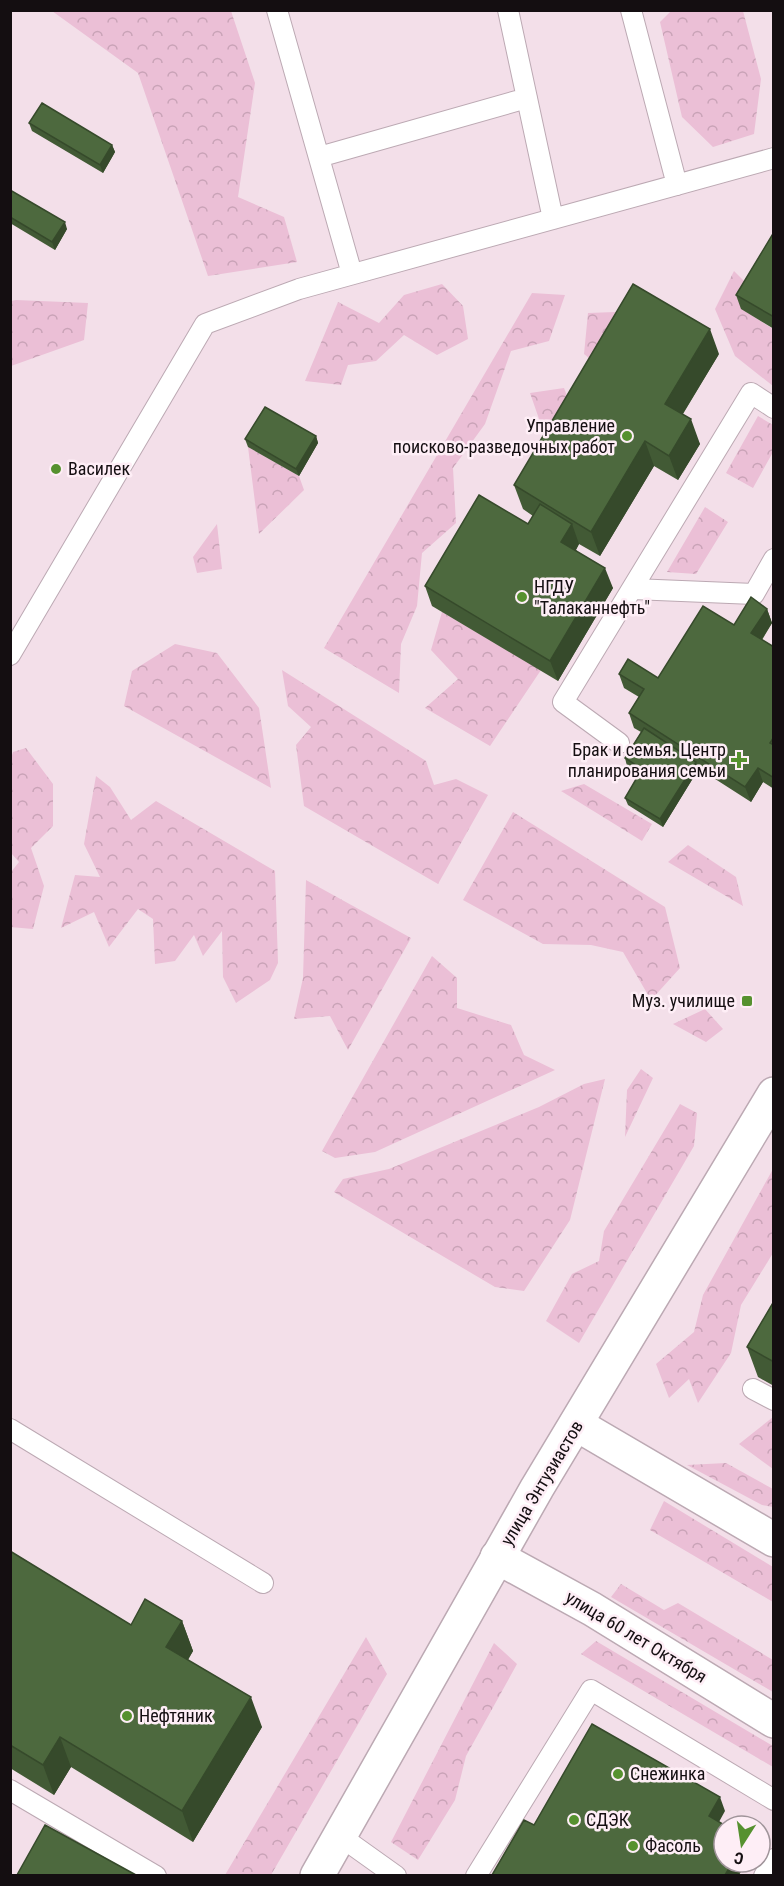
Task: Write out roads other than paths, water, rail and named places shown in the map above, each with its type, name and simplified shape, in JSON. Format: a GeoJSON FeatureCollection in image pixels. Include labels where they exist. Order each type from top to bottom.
{"type":"FeatureCollection","features":[{"type":"Feature","properties":{"kind":"main road","name":"улица Энтузиастов"},"geometry":{"type":"LineString","coordinates":[[317,1875],[498,1557],[774,1094]]}},
{"type":"Feature","properties":{"kind":"main road"},"geometry":{"type":"LineString","coordinates":[[576,1425],[774,1540]]}},
{"type":"Feature","properties":{"kind":"main road","name":"улица 60 лет Октября"},"geometry":{"type":"LineString","coordinates":[[498,1557],[592,1609],[774,1721]]}},
{"type":"Feature","properties":{"kind":"lane"},"geometry":{"type":"LineString","coordinates":[[277,10],[352,274]]}},
{"type":"Feature","properties":{"kind":"lane"},"geometry":{"type":"LineString","coordinates":[[508,10],[553,219]]}},
{"type":"Feature","properties":{"kind":"lane"},"geometry":{"type":"LineString","coordinates":[[631,10],[677,185]]}},
{"type":"Feature","properties":{"kind":"lane"},"geometry":{"type":"LineString","coordinates":[[319,157],[527,98]]}},
{"type":"Feature","properties":{"kind":"lane"},"geometry":{"type":"LineString","coordinates":[[10,655],[205,324],[299,289],[774,158]]}},
{"type":"Feature","properties":{"kind":"lane"},"geometry":{"type":"LineString","coordinates":[[619,743],[563,702],[751,393],[774,408]]}},
{"type":"Feature","properties":{"kind":"lane"},"geometry":{"type":"LineString","coordinates":[[633,589],[754,594],[774,559]]}},
{"type":"Feature","properties":{"kind":"lane"},"geometry":{"type":"LineString","coordinates":[[753,1389],[774,1400]]}},
{"type":"Feature","properties":{"kind":"lane"},"geometry":{"type":"LineString","coordinates":[[10,1429],[263,1583]]}},
{"type":"Feature","properties":{"kind":"lane"},"geometry":{"type":"LineString","coordinates":[[476,1875],[591,1690],[774,1800]]}},
{"type":"Feature","properties":{"kind":"lane"},"geometry":{"type":"LineString","coordinates":[[10,1790],[156,1875]]}},
{"type":"Feature","properties":{"kind":"lane"},"geometry":{"type":"LineString","coordinates":[[340,1836],[396,1875]]}},
{"type":"Feature","properties":{"kind":"lane"},"geometry":{"type":"LineString","coordinates":[[764,1875],[774,1859]]}},
{"type":"Feature","properties":{"kind":"place","name":"Управление поисково-разведочных работ"},"geometry":{"type":"Point","coordinates":[627,436]}},
{"type":"Feature","properties":{"kind":"place","name":"Василек"},"geometry":{"type":"Point","coordinates":[56,469]}},
{"type":"Feature","properties":{"kind":"place","name":"НГДУ \"Талаканнефть\""},"geometry":{"type":"Point","coordinates":[522,597]}},
{"type":"Feature","properties":{"kind":"place","name":"Брак и семья. Центр планирования семьи"},"geometry":{"type":"Point","coordinates":[739,760]}},
{"type":"Feature","properties":{"kind":"place","name":"Муз. училище"},"geometry":{"type":"Point","coordinates":[747,1001]}},
{"type":"Feature","properties":{"kind":"place","name":"Нефтяник"},"geometry":{"type":"Point","coordinates":[127,1716]}},
{"type":"Feature","properties":{"kind":"place","name":"Снежинка"},"geometry":{"type":"Point","coordinates":[618,1774]}},
{"type":"Feature","properties":{"kind":"place","name":"СДЭК"},"geometry":{"type":"Point","coordinates":[574,1820]}},
{"type":"Feature","properties":{"kind":"place","name":"Фасоль"},"geometry":{"type":"Point","coordinates":[633,1846]}}]}
